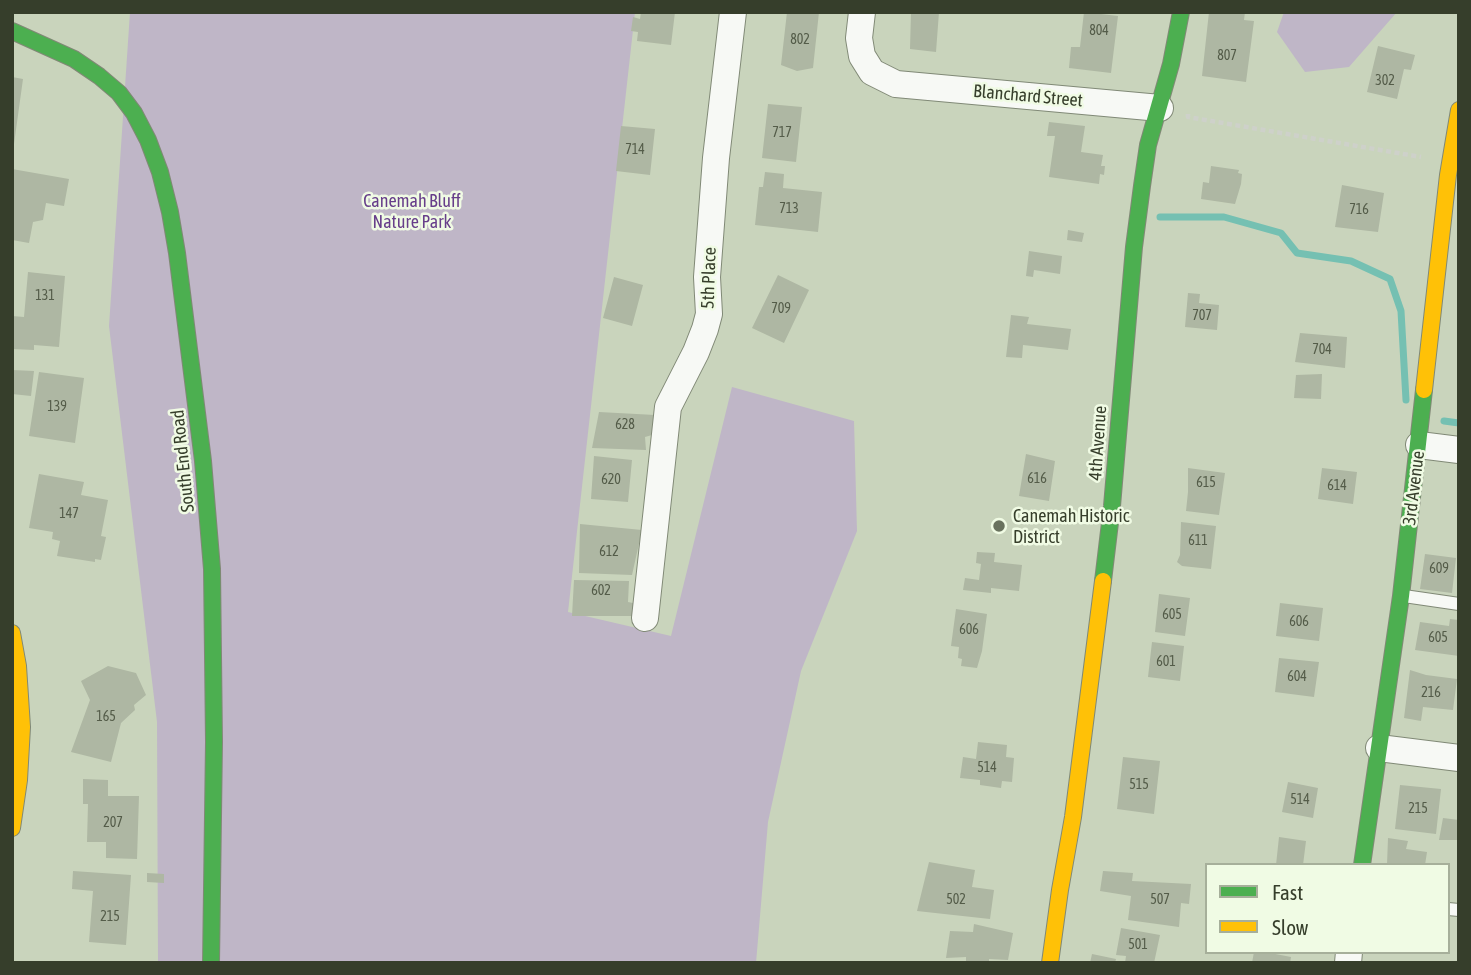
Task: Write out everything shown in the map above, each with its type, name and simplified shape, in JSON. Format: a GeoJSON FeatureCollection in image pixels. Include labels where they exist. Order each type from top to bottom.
{"type":"FeatureCollection","features":[{"type":"Feature","properties":{"kind":"street","name":"5th Place"},"geometry":{"type":"LineString","coordinates":[[645,618],[668,407],[696,352],[709,314],[707,277],[716,158],[733,12]]}},
{"type":"Feature","properties":{"kind":"street","name":"Blanchard Street"},"geometry":{"type":"LineString","coordinates":[[862,12],[859,38],[862,55],[872,72],[896,84],[1160,108]]}},
{"type":"Feature","properties":{"kind":"street","name":"4th Avenue"},"geometry":{"type":"LineString","coordinates":[[1050,963],[1073,817],[1111,519],[1134,247],[1148,145],[1160,108],[1181,12]]}},
{"type":"Feature","properties":{"kind":"street","name":"South End Road"},"geometry":{"type":"LineString","coordinates":[[12,31],[74,59],[109,83],[118,93],[134,113],[148,140],[160,172],[170,212],[203,461],[212,569],[214,741],[211,963]]}},
{"type":"Feature","properties":{"kind":"street","name":"3rd Avenue"},"geometry":{"type":"LineString","coordinates":[[1362,863],[1401,596],[1450,162],[1459,110]]}},
{"type":"Feature","properties":{"kind":"street"},"geometry":{"type":"LineString","coordinates":[[1419,445],[1459,450]]}},
{"type":"Feature","properties":{"kind":"street"},"geometry":{"type":"LineString","coordinates":[[12,633],[18,666],[17,699],[22,751],[12,828]]}},
{"type":"Feature","properties":{"kind":"street"},"geometry":{"type":"LineString","coordinates":[[1380,748],[1459,758]]}},
{"type":"Feature","properties":{"kind":"lane"},"geometry":{"type":"LineString","coordinates":[[1401,596],[1459,604]]}},
{"type":"Feature","properties":{"kind":"path"},"geometry":{"type":"LineString","coordinates":[[1189,103],[1188,117],[1450,162]]}},
{"type":"Feature","properties":{"kind":"green space","name":"Canemah Bluff Nature Park"},"geometry":{"type":"Polygon","coordinates":[[[130,12],[635,12],[568,612],[671,636],[732,387],[854,421],[857,531],[801,671],[768,822],[756,963],[158,963],[157,722],[109,326],[130,12]]]}},
{"type":"Feature","properties":{"kind":"green space"},"geometry":{"type":"Polygon","coordinates":[[[1284,12],[1397,12],[1349,67],[1305,72],[1277,32],[1284,12]]]}},
{"type":"Feature","properties":{"kind":"building"},"geometry":{"type":"Polygon","coordinates":[[[641,12],[675,12],[671,45],[637,41],[638,32],[631,31],[633,17],[640,19],[641,12]]]}},
{"type":"Feature","properties":{"kind":"building"},"geometry":{"type":"Polygon","coordinates":[[[787,12],[819,12],[813,68],[797,71],[781,65],[787,12]]]}},
{"type":"Feature","properties":{"kind":"building"},"geometry":{"type":"Polygon","coordinates":[[[911,12],[939,12],[936,52],[910,49],[911,12]]]}},
{"type":"Feature","properties":{"kind":"building"},"geometry":{"type":"Polygon","coordinates":[[[1084,12],[1118,16],[1111,73],[1069,68],[1071,47],[1080,47],[1084,12]]]}},
{"type":"Feature","properties":{"kind":"building"},"geometry":{"type":"Polygon","coordinates":[[[1209,12],[1245,12],[1244,20],[1254,21],[1246,82],[1202,76],[1209,12]]]}},
{"type":"Feature","properties":{"kind":"building"},"geometry":{"type":"Polygon","coordinates":[[[1378,46],[1415,55],[1411,70],[1404,69],[1397,99],[1367,92],[1378,46]]]}},
{"type":"Feature","properties":{"kind":"building"},"geometry":{"type":"Polygon","coordinates":[[[12,77],[23,79],[14,144],[12,144],[12,77]]]}},
{"type":"Feature","properties":{"kind":"building"},"geometry":{"type":"Polygon","coordinates":[[[768,104],[802,107],[796,162],[762,158],[768,104]]]}},
{"type":"Feature","properties":{"kind":"building"},"geometry":{"type":"Polygon","coordinates":[[[1049,122],[1085,126],[1081,152],[1103,155],[1101,166],[1105,166],[1104,175],[1100,174],[1099,184],[1049,177],[1055,136],[1047,136],[1049,122]]]}},
{"type":"Feature","properties":{"kind":"building"},"geometry":{"type":"Polygon","coordinates":[[[621,126],[655,129],[650,175],[616,171],[621,126]]]}},
{"type":"Feature","properties":{"kind":"building"},"geometry":{"type":"Polygon","coordinates":[[[1211,166],[1239,170],[1238,173],[1242,174],[1235,204],[1201,199],[1203,182],[1209,183],[1211,166]]]}},
{"type":"Feature","properties":{"kind":"building"},"geometry":{"type":"Polygon","coordinates":[[[12,169],[69,179],[64,206],[46,203],[43,220],[33,222],[29,243],[12,240],[12,169]]]}},
{"type":"Feature","properties":{"kind":"building"},"geometry":{"type":"Polygon","coordinates":[[[765,172],[784,174],[783,188],[822,192],[818,232],[755,225],[759,187],[763,187],[765,172]]]}},
{"type":"Feature","properties":{"kind":"building"},"geometry":{"type":"Polygon","coordinates":[[[1342,185],[1384,193],[1378,232],[1335,227],[1342,185]]]}},
{"type":"Feature","properties":{"kind":"building"},"geometry":{"type":"Polygon","coordinates":[[[1068,230],[1084,233],[1082,242],[1067,240],[1068,230]]]}},
{"type":"Feature","properties":{"kind":"building"},"geometry":{"type":"Polygon","coordinates":[[[1029,251],[1062,256],[1060,274],[1034,270],[1033,277],[1026,276],[1029,251]]]}},
{"type":"Feature","properties":{"kind":"building"},"geometry":{"type":"Polygon","coordinates":[[[28,272],[65,276],[59,347],[34,345],[34,350],[12,349],[12,316],[24,317],[28,272]]]}},
{"type":"Feature","properties":{"kind":"building"},"geometry":{"type":"Polygon","coordinates":[[[778,275],[809,290],[784,343],[752,328],[778,275]]]}},
{"type":"Feature","properties":{"kind":"building"},"geometry":{"type":"Polygon","coordinates":[[[614,277],[643,285],[632,326],[603,318],[614,277]]]}},
{"type":"Feature","properties":{"kind":"building"},"geometry":{"type":"Polygon","coordinates":[[[1188,293],[1200,294],[1199,303],[1219,305],[1217,330],[1185,327],[1188,293]]]}},
{"type":"Feature","properties":{"kind":"building"},"geometry":{"type":"Polygon","coordinates":[[[1011,315],[1029,317],[1027,324],[1071,329],[1068,350],[1023,345],[1022,358],[1006,357],[1011,315]]]}},
{"type":"Feature","properties":{"kind":"building"},"geometry":{"type":"Polygon","coordinates":[[[1300,333],[1347,337],[1345,368],[1295,362],[1300,333]]]}},
{"type":"Feature","properties":{"kind":"building"},"geometry":{"type":"Polygon","coordinates":[[[12,370],[34,371],[31,396],[12,394],[12,370]]]}},
{"type":"Feature","properties":{"kind":"building"},"geometry":{"type":"Polygon","coordinates":[[[39,372],[84,378],[75,443],[29,436],[39,372]]]}},
{"type":"Feature","properties":{"kind":"building"},"geometry":{"type":"Polygon","coordinates":[[[1322,374],[1321,399],[1294,398],[1296,375],[1322,374]]]}},
{"type":"Feature","properties":{"kind":"building"},"geometry":{"type":"Polygon","coordinates":[[[599,412],[655,415],[652,435],[645,437],[646,450],[592,448],[599,412]]]}},
{"type":"Feature","properties":{"kind":"building"},"geometry":{"type":"Polygon","coordinates":[[[1026,454],[1055,461],[1049,501],[1019,496],[1026,454]]]}},
{"type":"Feature","properties":{"kind":"building"},"geometry":{"type":"Polygon","coordinates":[[[594,456],[632,460],[628,502],[591,499],[594,456]]]}},
{"type":"Feature","properties":{"kind":"building"},"geometry":{"type":"Polygon","coordinates":[[[1188,468],[1225,473],[1219,515],[1186,511],[1188,468]]]}},
{"type":"Feature","properties":{"kind":"building"},"geometry":{"type":"Polygon","coordinates":[[[1322,468],[1357,472],[1353,504],[1318,499],[1322,468]]]}},
{"type":"Feature","properties":{"kind":"building"},"geometry":{"type":"Polygon","coordinates":[[[39,474],[84,482],[81,495],[108,500],[101,536],[106,537],[101,560],[95,559],[95,562],[57,556],[60,541],[52,539],[53,532],[29,528],[39,474]]]}},
{"type":"Feature","properties":{"kind":"building"},"geometry":{"type":"Polygon","coordinates":[[[1181,522],[1216,526],[1211,569],[1182,566],[1177,562],[1180,555],[1181,522]]]}},
{"type":"Feature","properties":{"kind":"building"},"geometry":{"type":"Polygon","coordinates":[[[580,524],[642,530],[632,575],[579,573],[580,524]]]}},
{"type":"Feature","properties":{"kind":"building"},"geometry":{"type":"Polygon","coordinates":[[[977,552],[995,553],[994,562],[1022,565],[1019,591],[991,588],[991,593],[963,590],[965,578],[979,580],[981,564],[976,563],[977,552]]]}},
{"type":"Feature","properties":{"kind":"building"},"geometry":{"type":"Polygon","coordinates":[[[1425,554],[1456,558],[1452,593],[1420,589],[1425,554]]]}},
{"type":"Feature","properties":{"kind":"building"},"geometry":{"type":"Polygon","coordinates":[[[574,580],[629,581],[628,602],[638,604],[636,616],[572,616],[574,580]]]}},
{"type":"Feature","properties":{"kind":"building"},"geometry":{"type":"Polygon","coordinates":[[[1159,594],[1190,598],[1185,636],[1155,632],[1159,594]]]}},
{"type":"Feature","properties":{"kind":"building"},"geometry":{"type":"Polygon","coordinates":[[[1280,603],[1323,608],[1319,641],[1276,636],[1280,603]]]}},
{"type":"Feature","properties":{"kind":"building"},"geometry":{"type":"Polygon","coordinates":[[[956,609],[987,614],[977,668],[961,666],[962,659],[958,658],[959,647],[951,646],[956,609]]]}},
{"type":"Feature","properties":{"kind":"building"},"geometry":{"type":"Polygon","coordinates":[[[1450,619],[1459,620],[1459,656],[1415,650],[1420,622],[1449,626],[1450,619]]]}},
{"type":"Feature","properties":{"kind":"building"},"geometry":{"type":"Polygon","coordinates":[[[1152,642],[1184,646],[1180,681],[1148,677],[1152,642]]]}},
{"type":"Feature","properties":{"kind":"building"},"geometry":{"type":"Polygon","coordinates":[[[1279,658],[1319,662],[1314,697],[1275,692],[1279,658]]]}},
{"type":"Feature","properties":{"kind":"building"},"geometry":{"type":"Polygon","coordinates":[[[108,666],[136,673],[146,695],[134,705],[135,710],[121,723],[111,762],[71,752],[90,700],[81,681],[108,666]]]}},
{"type":"Feature","properties":{"kind":"building"},"geometry":{"type":"Polygon","coordinates":[[[1410,670],[1457,679],[1453,710],[1423,707],[1421,721],[1404,718],[1410,670]]]}},
{"type":"Feature","properties":{"kind":"building"},"geometry":{"type":"Polygon","coordinates":[[[978,742],[1007,745],[1006,757],[1014,758],[1012,782],[1002,781],[1001,788],[980,785],[980,780],[960,778],[963,757],[976,759],[978,742]]]}},
{"type":"Feature","properties":{"kind":"building"},"geometry":{"type":"Polygon","coordinates":[[[1123,757],[1160,761],[1154,814],[1117,809],[1123,757]]]}},
{"type":"Feature","properties":{"kind":"building"},"geometry":{"type":"Polygon","coordinates":[[[83,779],[108,780],[108,796],[139,796],[137,859],[106,858],[106,842],[87,842],[88,804],[83,804],[83,779]]]}},
{"type":"Feature","properties":{"kind":"building"},"geometry":{"type":"Polygon","coordinates":[[[1288,782],[1318,788],[1313,818],[1282,812],[1288,782]]]}},
{"type":"Feature","properties":{"kind":"building"},"geometry":{"type":"Polygon","coordinates":[[[1400,785],[1441,789],[1436,834],[1395,829],[1400,785]]]}},
{"type":"Feature","properties":{"kind":"building"},"geometry":{"type":"Polygon","coordinates":[[[1443,818],[1459,820],[1459,840],[1439,840],[1443,818]]]}},
{"type":"Feature","properties":{"kind":"building"},"geometry":{"type":"Polygon","coordinates":[[[1279,837],[1306,841],[1303,863],[1276,863],[1279,837]]]}},
{"type":"Feature","properties":{"kind":"building"},"geometry":{"type":"Polygon","coordinates":[[[1388,838],[1408,841],[1406,849],[1427,852],[1425,863],[1387,863],[1388,838]]]}},
{"type":"Feature","properties":{"kind":"building"},"geometry":{"type":"Polygon","coordinates":[[[929,862],[975,870],[972,887],[994,890],[990,919],[917,911],[929,862]]]}},
{"type":"Feature","properties":{"kind":"building"},"geometry":{"type":"Polygon","coordinates":[[[73,871],[131,875],[126,945],[89,942],[93,891],[72,889],[73,871]]]}},
{"type":"Feature","properties":{"kind":"building"},"geometry":{"type":"Polygon","coordinates":[[[1103,871],[1133,873],[1132,881],[1191,884],[1189,904],[1181,903],[1179,927],[1128,920],[1131,896],[1100,891],[1103,871]]]}},
{"type":"Feature","properties":{"kind":"building"},"geometry":{"type":"Polygon","coordinates":[[[147,873],[164,874],[164,883],[147,882],[147,873]]]}},
{"type":"Feature","properties":{"kind":"building"},"geometry":{"type":"Polygon","coordinates":[[[974,924],[1013,933],[1008,960],[989,959],[989,963],[966,963],[966,957],[946,958],[950,931],[973,932],[974,924]]]}},
{"type":"Feature","properties":{"kind":"building"},"geometry":{"type":"Polygon","coordinates":[[[1121,928],[1160,935],[1154,963],[1125,963],[1126,956],[1116,955],[1121,928]]]}},
{"type":"Feature","properties":{"kind":"building"},"geometry":{"type":"Polygon","coordinates":[[[1092,954],[1116,959],[1115,963],[1090,963],[1092,954]]]}},
{"type":"Feature","properties":{"kind":"building"},"geometry":{"type":"Polygon","coordinates":[[[1254,954],[1291,957],[1290,963],[1252,963],[1254,954]]]}},
{"type":"Feature","properties":{"kind":"waterway"},"geometry":{"type":"LineString","coordinates":[[1160,217],[1224,217],[1281,233],[1297,253],[1351,261],[1390,279],[1401,311],[1406,400]]}},
{"type":"Feature","properties":{"kind":"waterway"},"geometry":{"type":"LineString","coordinates":[[1444,421],[1459,423]]}},
{"type":"Feature","properties":{"kind":"traffic: fast"},"geometry":{"type":"LineString","coordinates":[[1103,581],[1142,186],[1148,145],[1171,64],[1181,12]]}},
{"type":"Feature","properties":{"kind":"traffic: fast"},"geometry":{"type":"LineString","coordinates":[[12,31],[74,59],[119,93],[134,113],[148,140],[160,172],[170,212],[203,461],[212,569],[214,742],[211,963]]}},
{"type":"Feature","properties":{"kind":"traffic: fast"},"geometry":{"type":"LineString","coordinates":[[1362,863],[1401,596],[1424,390]]}},
{"type":"Feature","properties":{"kind":"traffic: slow"},"geometry":{"type":"LineString","coordinates":[[1424,390],[1448,175],[1459,110]]}},
{"type":"Feature","properties":{"kind":"traffic: slow"},"geometry":{"type":"LineString","coordinates":[[1050,963],[1073,817],[1103,581]]}},
{"type":"Feature","properties":{"kind":"traffic: slow"},"geometry":{"type":"LineString","coordinates":[[12,633],[18,666],[22,727],[19,780],[12,828]]}},
{"type":"Feature","properties":{"kind":"place","name":"Canemah Historic District"},"geometry":{"type":"Point","coordinates":[999,526]}}]}
